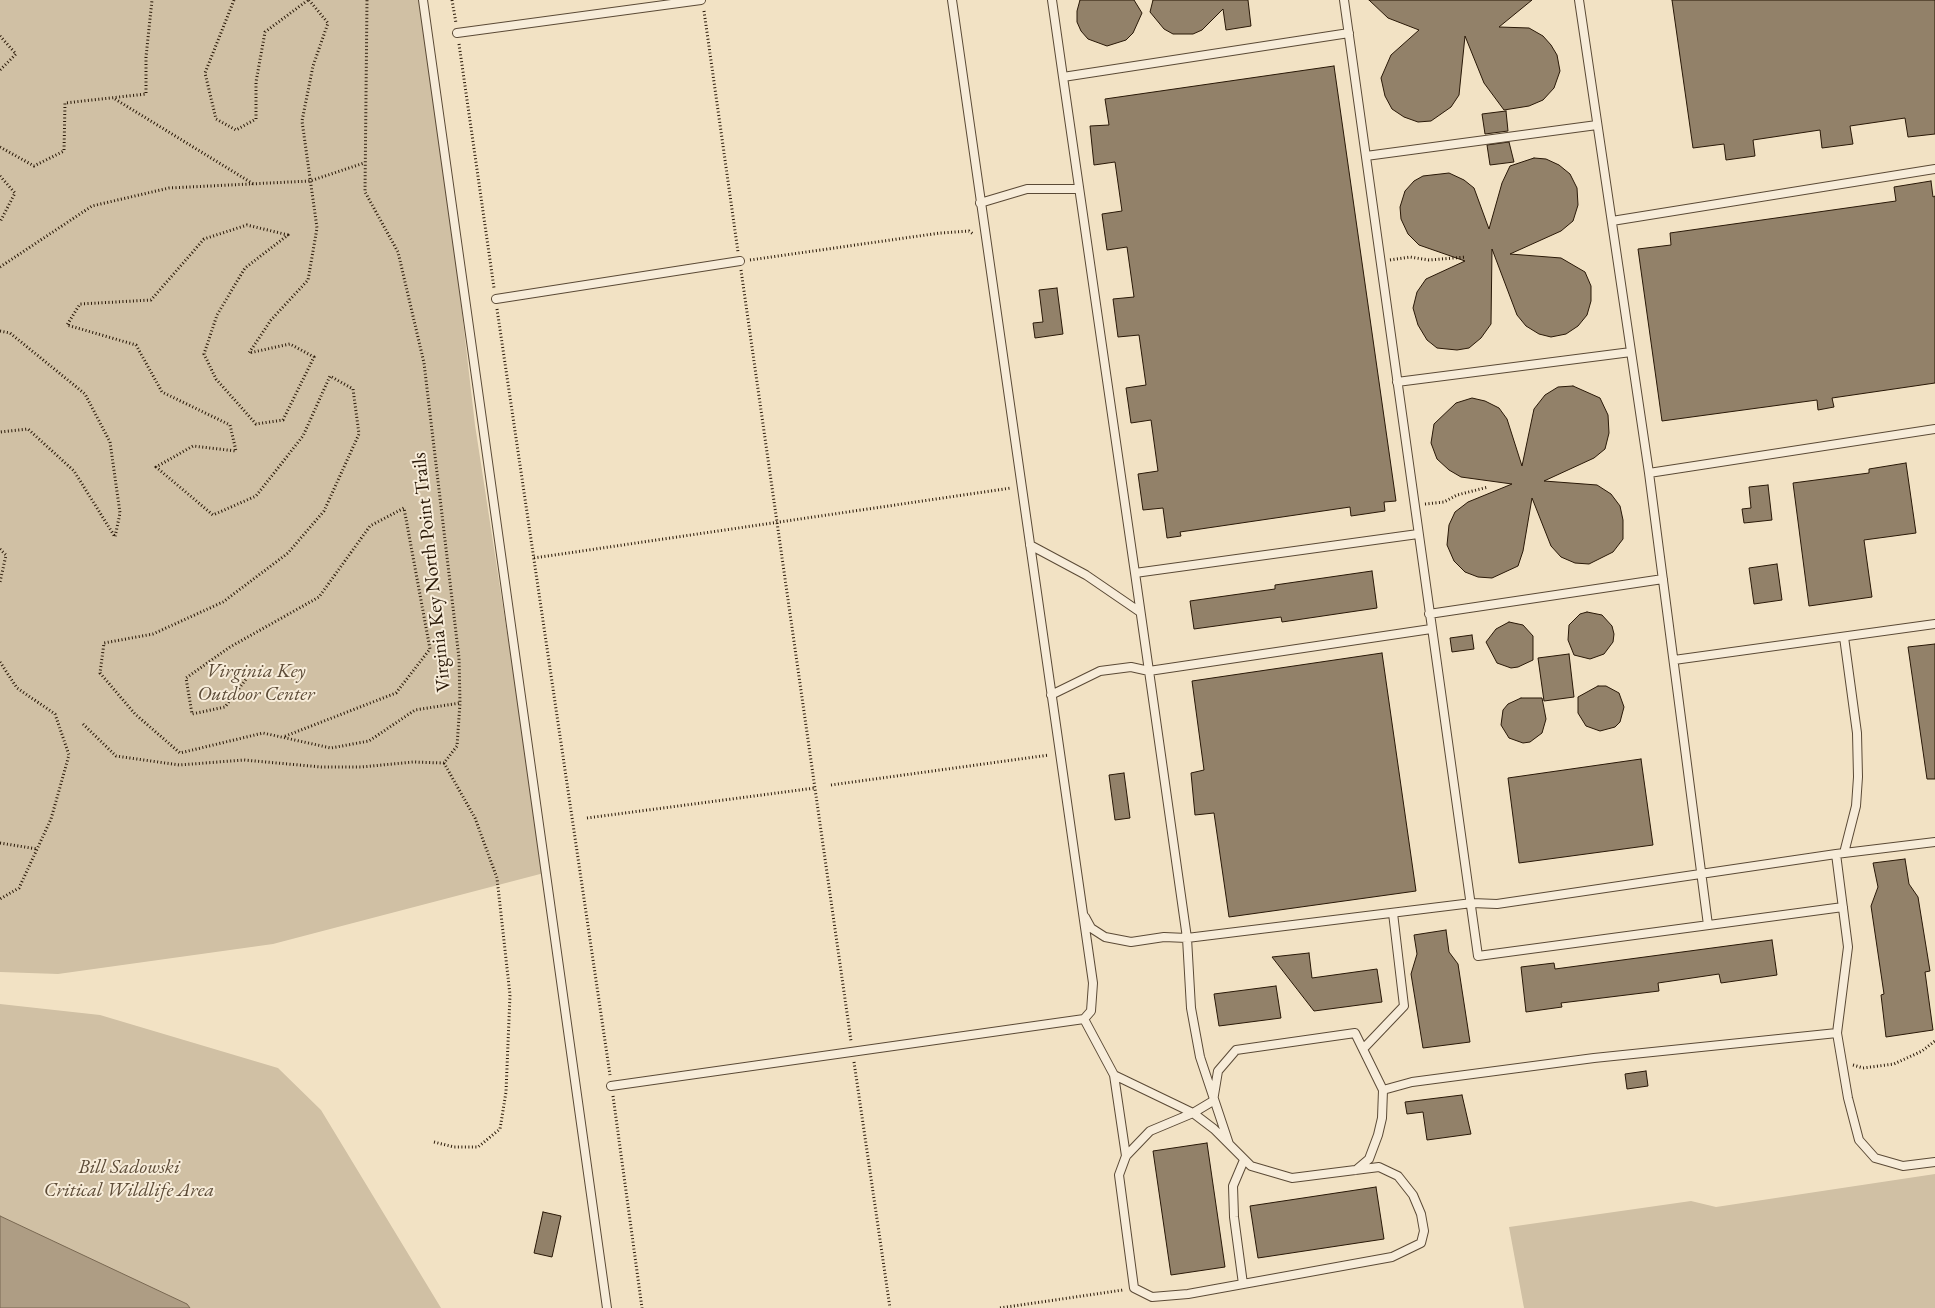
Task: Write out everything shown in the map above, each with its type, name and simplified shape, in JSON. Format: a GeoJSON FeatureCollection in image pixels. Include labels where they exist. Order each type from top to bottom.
{"type":"FeatureCollection","features":[{"type":"Feature","properties":{"kind":"lane"},"geometry":{"type":"LineString","coordinates":[[423,0],[608,1308]]}},
{"type":"Feature","properties":{"kind":"lane"},"geometry":{"type":"LineString","coordinates":[[457,33],[701,0]]}},
{"type":"Feature","properties":{"kind":"lane"},"geometry":{"type":"LineString","coordinates":[[611,1086],[1084,1019],[1091,1011],[1092,983],[952,0]]}},
{"type":"Feature","properties":{"kind":"lane"},"geometry":{"type":"LineString","coordinates":[[1052,0],[1187,938],[1191,1008],[1200,1057],[1213,1101],[1229,1144]]}},
{"type":"Feature","properties":{"kind":"lane"},"geometry":{"type":"LineString","coordinates":[[1344,0],[1478,956],[1843,907]]}},
{"type":"Feature","properties":{"kind":"lane"},"geometry":{"type":"LineString","coordinates":[[1578,0],[1649,473],[1708,925]]}},
{"type":"Feature","properties":{"kind":"lane"},"geometry":{"type":"LineString","coordinates":[[1063,77],[1349,33]]}},
{"type":"Feature","properties":{"kind":"lane"},"geometry":{"type":"LineString","coordinates":[[1366,156],[1597,125]]}},
{"type":"Feature","properties":{"kind":"lane"},"geometry":{"type":"LineString","coordinates":[[1612,221],[1935,169]]}},
{"type":"Feature","properties":{"kind":"lane"},"geometry":{"type":"LineString","coordinates":[[980,203],[1026,188],[1079,189]]}},
{"type":"Feature","properties":{"kind":"lane"},"geometry":{"type":"LineString","coordinates":[[496,299],[740,262]]}},
{"type":"Feature","properties":{"kind":"lane"},"geometry":{"type":"LineString","coordinates":[[1397,382],[1631,352]]}},
{"type":"Feature","properties":{"kind":"lane"},"geometry":{"type":"LineString","coordinates":[[1649,473],[1935,429]]}},
{"type":"Feature","properties":{"kind":"lane"},"geometry":{"type":"LineString","coordinates":[[1135,573],[1418,534]]}},
{"type":"Feature","properties":{"kind":"lane"},"geometry":{"type":"LineString","coordinates":[[1030,545],[1086,575],[1140,612]]}},
{"type":"Feature","properties":{"kind":"lane"},"geometry":{"type":"LineString","coordinates":[[1429,614],[1663,579]]}},
{"type":"Feature","properties":{"kind":"lane"},"geometry":{"type":"LineString","coordinates":[[1674,660],[1935,624]]}},
{"type":"Feature","properties":{"kind":"lane"},"geometry":{"type":"LineString","coordinates":[[1051,695],[1100,671],[1131,667],[1148,671],[1431,629]]}},
{"type":"Feature","properties":{"kind":"lane"},"geometry":{"type":"LineString","coordinates":[[1844,637],[1857,733],[1858,777],[1856,806],[1840,853],[1843,907],[1848,947],[1837,1033],[1842,1063],[1859,1140],[1875,1158],[1903,1166],[1935,1162]]}},
{"type":"Feature","properties":{"kind":"lane"},"geometry":{"type":"LineString","coordinates":[[1082,913],[1091,928],[1105,937],[1131,942],[1164,938],[1187,938],[1472,903],[1496,904],[1840,853],[1935,842]]}},
{"type":"Feature","properties":{"kind":"lane"},"geometry":{"type":"LineString","coordinates":[[1363,1049],[1404,1006],[1393,913]]}},
{"type":"Feature","properties":{"kind":"lane"},"geometry":{"type":"LineString","coordinates":[[1084,1019],[1114,1075],[1126,1156]]}},
{"type":"Feature","properties":{"kind":"lane"},"geometry":{"type":"LineString","coordinates":[[1114,1075],[1193,1114],[1214,1129],[1251,1166],[1292,1178],[1356,1170],[1379,1167],[1398,1176],[1413,1195],[1421,1214],[1424,1231],[1421,1243],[1392,1257],[1188,1294],[1152,1297],[1134,1288],[1119,1175],[1126,1156],[1150,1131],[1193,1114],[1213,1101],[1218,1071],[1236,1050],[1355,1033],[1383,1090],[1382,1118],[1378,1135],[1369,1159],[1356,1170]]}},
{"type":"Feature","properties":{"kind":"lane"},"geometry":{"type":"LineString","coordinates":[[1383,1090],[1412,1082],[1594,1058],[1837,1033]]}},
{"type":"Feature","properties":{"kind":"lane"},"geometry":{"type":"LineString","coordinates":[[1243,1284],[1234,1217],[1233,1186],[1244,1160]]}},
{"type":"Feature","properties":{"kind":"path"},"geometry":{"type":"LineString","coordinates":[[0,147],[34,166],[64,151],[65,103],[115,99],[146,94],[146,57],[152,0]]}},
{"type":"Feature","properties":{"kind":"path","name":"Virginia Key North Point Trails"},"geometry":{"type":"LineString","coordinates":[[234,0],[205,73],[216,119],[236,130],[256,119],[256,82],[265,32],[308,0],[328,24],[313,66],[302,121],[317,228],[308,280],[271,320],[249,353],[290,344],[314,357],[283,420],[256,424],[216,379],[204,354],[217,314],[245,268],[288,235],[247,224],[204,239],[151,300],[80,304],[67,325],[136,344],[162,392],[230,425],[236,451],[193,446],[156,467],[213,516],[256,496],[303,436],[330,376],[352,389],[359,434],[324,510],[288,553],[223,602],[153,634],[104,643],[100,673],[135,714],[180,753],[263,733],[331,748],[369,741],[415,710],[460,703],[460,658],[424,363],[398,252],[365,192],[367,0]]}},
{"type":"Feature","properties":{"kind":"path"},"geometry":{"type":"LineString","coordinates":[[452,0],[642,1308]]}},
{"type":"Feature","properties":{"kind":"path"},"geometry":{"type":"LineString","coordinates":[[704,10],[890,1308]]}},
{"type":"Feature","properties":{"kind":"path"},"geometry":{"type":"LineString","coordinates":[[0,36],[16,54],[0,70]]}},
{"type":"Feature","properties":{"kind":"path"},"geometry":{"type":"LineString","coordinates":[[115,99],[255,185]]}},
{"type":"Feature","properties":{"kind":"path"},"geometry":{"type":"LineString","coordinates":[[0,267],[92,206],[169,188],[310,181],[364,163]]}},
{"type":"Feature","properties":{"kind":"path"},"geometry":{"type":"LineString","coordinates":[[0,176],[15,193],[0,222]]}},
{"type":"Feature","properties":{"kind":"path"},"geometry":{"type":"LineString","coordinates":[[740,262],[940,233],[969,231],[985,241]]}},
{"type":"Feature","properties":{"kind":"path"},"geometry":{"type":"LineString","coordinates":[[1381,262],[1410,257],[1429,260],[1466,257]]}},
{"type":"Feature","properties":{"kind":"path"},"geometry":{"type":"LineString","coordinates":[[0,332],[10,333],[85,394],[110,442],[120,513],[116,537],[74,471],[28,429],[0,432]]}},
{"type":"Feature","properties":{"kind":"path"},"geometry":{"type":"LineString","coordinates":[[534,558],[1021,487]]}},
{"type":"Feature","properties":{"kind":"path"},"geometry":{"type":"LineString","coordinates":[[1414,505],[1444,502],[1457,494],[1488,487]]}},
{"type":"Feature","properties":{"kind":"path"},"geometry":{"type":"LineString","coordinates":[[250,674],[225,707],[192,714],[186,678],[230,647],[319,597],[370,526],[404,508],[430,649],[396,693],[282,737]]}},
{"type":"Feature","properties":{"kind":"path"},"geometry":{"type":"LineString","coordinates":[[0,549],[6,555],[0,582]]}},
{"type":"Feature","properties":{"kind":"path"},"geometry":{"type":"LineString","coordinates":[[0,662],[17,688],[55,714],[69,755],[51,819],[37,849],[18,888],[0,899]]}},
{"type":"Feature","properties":{"kind":"path"},"geometry":{"type":"LineString","coordinates":[[444,763],[457,746],[460,703]]}},
{"type":"Feature","properties":{"kind":"path"},"geometry":{"type":"LineString","coordinates":[[83,724],[116,756],[179,765],[244,760],[321,767],[361,767],[413,762],[444,763]]}},
{"type":"Feature","properties":{"kind":"path"},"geometry":{"type":"LineString","coordinates":[[831,785],[1060,754]]}},
{"type":"Feature","properties":{"kind":"path"},"geometry":{"type":"LineString","coordinates":[[434,1142],[454,1147],[478,1147],[500,1128],[506,1092],[510,995],[497,878],[475,818],[444,763]]}},
{"type":"Feature","properties":{"kind":"path"},"geometry":{"type":"LineString","coordinates":[[587,818],[815,788]]}},
{"type":"Feature","properties":{"kind":"path"},"geometry":{"type":"LineString","coordinates":[[0,843],[37,849]]}},
{"type":"Feature","properties":{"kind":"path"},"geometry":{"type":"LineString","coordinates":[[1842,1063],[1862,1068],[1894,1064],[1922,1051],[1935,1041]]}},
{"type":"Feature","properties":{"kind":"path"},"geometry":{"type":"LineString","coordinates":[[1000,1308],[1134,1288]]}},
{"type":"Feature","properties":{"kind":"green space","name":"Virginia Key Outdoor Center"},"geometry":{"type":"Polygon","coordinates":[[[0,0],[426,0],[475,425],[544,873],[273,944],[58,974],[0,972],[0,0]]]}},
{"type":"Feature","properties":{"kind":"green space","name":"Bill Sadowski Critical Wildlife Area"},"geometry":{"type":"Polygon","coordinates":[[[0,1004],[100,1015],[278,1068],[321,1110],[441,1308],[0,1308],[0,1004]]]}},
{"type":"Feature","properties":{"kind":"green space"},"geometry":{"type":"Polygon","coordinates":[[[1935,1174],[1935,1308],[1524,1308],[1509,1227],[1691,1201],[1716,1207],[1935,1174]]]}},
{"type":"Feature","properties":{"kind":"shaded area"},"geometry":{"type":"Polygon","coordinates":[[[0,1216],[187,1304],[190,1308],[0,1308],[0,1216]]]}},
{"type":"Feature","properties":{"kind":"building"},"geometry":{"type":"Polygon","coordinates":[[[1080,0],[1134,0],[1142,13],[1133,33],[1126,40],[1107,46],[1088,39],[1081,31],[1077,22],[1080,0]]]}},
{"type":"Feature","properties":{"kind":"building"},"geometry":{"type":"Polygon","coordinates":[[[1153,0],[1248,0],[1251,26],[1226,30],[1223,9],[1202,30],[1193,34],[1173,34],[1164,29],[1150,12],[1153,0]]]}},
{"type":"Feature","properties":{"kind":"building"},"geometry":{"type":"Polygon","coordinates":[[[1369,0],[1532,0],[1499,27],[1529,28],[1543,36],[1557,55],[1560,71],[1554,88],[1543,100],[1529,106],[1504,110],[1484,83],[1465,36],[1459,95],[1451,107],[1431,121],[1418,122],[1404,117],[1392,109],[1385,96],[1381,78],[1391,55],[1419,30],[1388,18],[1369,0]]]}},
{"type":"Feature","properties":{"kind":"building"},"geometry":{"type":"Polygon","coordinates":[[[1672,0],[1935,0],[1935,134],[1908,137],[1905,118],[1850,126],[1853,144],[1822,148],[1820,130],[1753,140],[1755,156],[1726,160],[1724,144],[1693,148],[1672,0]]]}},
{"type":"Feature","properties":{"kind":"building"},"geometry":{"type":"Polygon","coordinates":[[[1334,66],[1396,501],[1384,502],[1385,511],[1351,516],[1350,507],[1180,532],[1181,536],[1167,538],[1163,508],[1143,510],[1138,474],[1158,471],[1151,420],[1131,423],[1126,388],[1146,385],[1139,335],[1118,337],[1113,299],[1134,297],[1127,247],[1107,250],[1102,214],[1122,211],[1115,162],[1094,165],[1090,126],[1109,125],[1105,99],[1334,66]]]}},
{"type":"Feature","properties":{"kind":"building"},"geometry":{"type":"Polygon","coordinates":[[[1506,111],[1508,131],[1485,134],[1482,114],[1506,111]]]}},
{"type":"Feature","properties":{"kind":"building"},"geometry":{"type":"Polygon","coordinates":[[[1509,142],[1514,162],[1490,165],[1487,145],[1509,142]]]}},
{"type":"Feature","properties":{"kind":"building"},"geometry":{"type":"Polygon","coordinates":[[[1534,158],[1546,159],[1559,165],[1570,174],[1577,188],[1578,205],[1573,221],[1561,231],[1510,254],[1561,258],[1585,272],[1591,286],[1591,301],[1587,315],[1578,326],[1566,334],[1551,337],[1539,334],[1526,326],[1517,315],[1492,249],[1491,324],[1481,338],[1469,348],[1457,350],[1437,348],[1427,340],[1418,325],[1413,308],[1417,292],[1426,279],[1465,261],[1419,245],[1408,234],[1401,219],[1400,207],[1405,191],[1414,181],[1423,176],[1449,173],[1464,180],[1474,188],[1489,229],[1502,183],[1510,166],[1534,158]]]}},
{"type":"Feature","properties":{"kind":"building"},"geometry":{"type":"Polygon","coordinates":[[[1931,181],[1933,197],[1935,196],[1935,383],[1832,398],[1834,407],[1818,410],[1817,400],[1662,421],[1638,249],[1671,245],[1670,233],[1896,201],[1894,187],[1931,181]]]}},
{"type":"Feature","properties":{"kind":"building"},"geometry":{"type":"Polygon","coordinates":[[[1057,288],[1063,334],[1035,338],[1033,323],[1043,322],[1039,290],[1057,288]]]}},
{"type":"Feature","properties":{"kind":"building"},"geometry":{"type":"Polygon","coordinates":[[[1573,386],[1600,398],[1608,415],[1609,433],[1605,449],[1594,458],[1544,481],[1597,485],[1611,494],[1620,506],[1623,520],[1623,539],[1613,552],[1589,564],[1575,563],[1561,557],[1551,546],[1532,498],[1523,551],[1518,566],[1492,578],[1478,577],[1465,572],[1454,561],[1447,545],[1449,525],[1455,512],[1468,502],[1512,484],[1461,477],[1449,470],[1437,459],[1431,443],[1434,424],[1456,403],[1472,398],[1485,401],[1499,408],[1507,419],[1522,466],[1534,409],[1545,395],[1558,387],[1573,386]]]}},
{"type":"Feature","properties":{"kind":"building"},"geometry":{"type":"Polygon","coordinates":[[[1906,463],[1916,533],[1864,540],[1872,597],[1809,606],[1793,483],[1869,473],[1869,469],[1906,463]]]}},
{"type":"Feature","properties":{"kind":"building"},"geometry":{"type":"Polygon","coordinates":[[[1768,485],[1772,520],[1744,523],[1742,509],[1751,508],[1749,487],[1768,485]]]}},
{"type":"Feature","properties":{"kind":"building"},"geometry":{"type":"Polygon","coordinates":[[[1777,564],[1782,600],[1754,604],[1749,568],[1777,564]]]}},
{"type":"Feature","properties":{"kind":"building"},"geometry":{"type":"Polygon","coordinates":[[[1372,571],[1377,608],[1282,622],[1281,617],[1194,629],[1190,601],[1275,589],[1275,585],[1372,571]]]}},
{"type":"Feature","properties":{"kind":"building"},"geometry":{"type":"Polygon","coordinates":[[[1587,612],[1602,615],[1612,626],[1614,634],[1613,642],[1604,654],[1590,659],[1574,655],[1568,640],[1569,625],[1580,614],[1587,612]]]}},
{"type":"Feature","properties":{"kind":"building"},"geometry":{"type":"Polygon","coordinates":[[[1509,622],[1523,625],[1533,636],[1533,660],[1511,668],[1497,663],[1486,642],[1496,629],[1509,622]]]}},
{"type":"Feature","properties":{"kind":"building"},"geometry":{"type":"Polygon","coordinates":[[[1472,635],[1474,649],[1452,652],[1450,638],[1472,635]]]}},
{"type":"Feature","properties":{"kind":"building"},"geometry":{"type":"Polygon","coordinates":[[[1935,644],[1935,779],[1927,779],[1908,647],[1935,644]]]}},
{"type":"Feature","properties":{"kind":"building"},"geometry":{"type":"Polygon","coordinates":[[[1382,653],[1416,891],[1229,917],[1214,813],[1195,815],[1191,773],[1204,770],[1192,681],[1382,653]]]}},
{"type":"Feature","properties":{"kind":"building"},"geometry":{"type":"Polygon","coordinates":[[[1569,654],[1574,697],[1544,701],[1538,658],[1569,654]]]}},
{"type":"Feature","properties":{"kind":"building"},"geometry":{"type":"Polygon","coordinates":[[[1598,686],[1606,686],[1619,693],[1624,707],[1620,722],[1615,727],[1600,731],[1586,726],[1578,713],[1578,697],[1598,686]]]}},
{"type":"Feature","properties":{"kind":"building"},"geometry":{"type":"Polygon","coordinates":[[[1521,698],[1542,698],[1546,719],[1542,733],[1530,742],[1523,743],[1509,738],[1501,725],[1503,710],[1508,704],[1521,698]]]}},
{"type":"Feature","properties":{"kind":"building"},"geometry":{"type":"Polygon","coordinates":[[[1641,759],[1653,845],[1519,863],[1508,778],[1641,759]]]}},
{"type":"Feature","properties":{"kind":"building"},"geometry":{"type":"Polygon","coordinates":[[[1124,773],[1130,818],[1115,820],[1109,775],[1124,773]]]}},
{"type":"Feature","properties":{"kind":"building"},"geometry":{"type":"Polygon","coordinates":[[[1905,859],[1909,884],[1918,897],[1930,971],[1925,972],[1933,1030],[1886,1037],[1881,995],[1884,994],[1871,906],[1878,887],[1873,863],[1905,859]]]}},
{"type":"Feature","properties":{"kind":"building"},"geometry":{"type":"Polygon","coordinates":[[[1446,930],[1449,952],[1458,964],[1470,1042],[1423,1048],[1411,974],[1417,954],[1414,935],[1446,930]]]}},
{"type":"Feature","properties":{"kind":"building"},"geometry":{"type":"Polygon","coordinates":[[[1772,940],[1777,975],[1721,983],[1719,974],[1658,983],[1659,991],[1561,1003],[1562,1007],[1526,1012],[1521,967],[1554,963],[1555,969],[1772,940]]]}},
{"type":"Feature","properties":{"kind":"building"},"geometry":{"type":"Polygon","coordinates":[[[1309,953],[1312,978],[1377,969],[1382,1002],[1314,1011],[1272,957],[1309,953]]]}},
{"type":"Feature","properties":{"kind":"building"},"geometry":{"type":"Polygon","coordinates":[[[1276,986],[1281,1018],[1219,1026],[1214,994],[1276,986]]]}},
{"type":"Feature","properties":{"kind":"building"},"geometry":{"type":"Polygon","coordinates":[[[1646,1071],[1648,1086],[1627,1089],[1625,1074],[1646,1071]]]}},
{"type":"Feature","properties":{"kind":"building"},"geometry":{"type":"Polygon","coordinates":[[[1462,1095],[1471,1134],[1427,1140],[1423,1112],[1407,1114],[1405,1102],[1462,1095]]]}},
{"type":"Feature","properties":{"kind":"building"},"geometry":{"type":"Polygon","coordinates":[[[1207,1143],[1225,1267],[1171,1275],[1153,1151],[1207,1143]]]}},
{"type":"Feature","properties":{"kind":"building"},"geometry":{"type":"Polygon","coordinates":[[[1376,1187],[1384,1239],[1258,1258],[1250,1206],[1376,1187]]]}},
{"type":"Feature","properties":{"kind":"building"},"geometry":{"type":"Polygon","coordinates":[[[543,1212],[561,1216],[552,1257],[534,1253],[543,1212]]]}}]}
